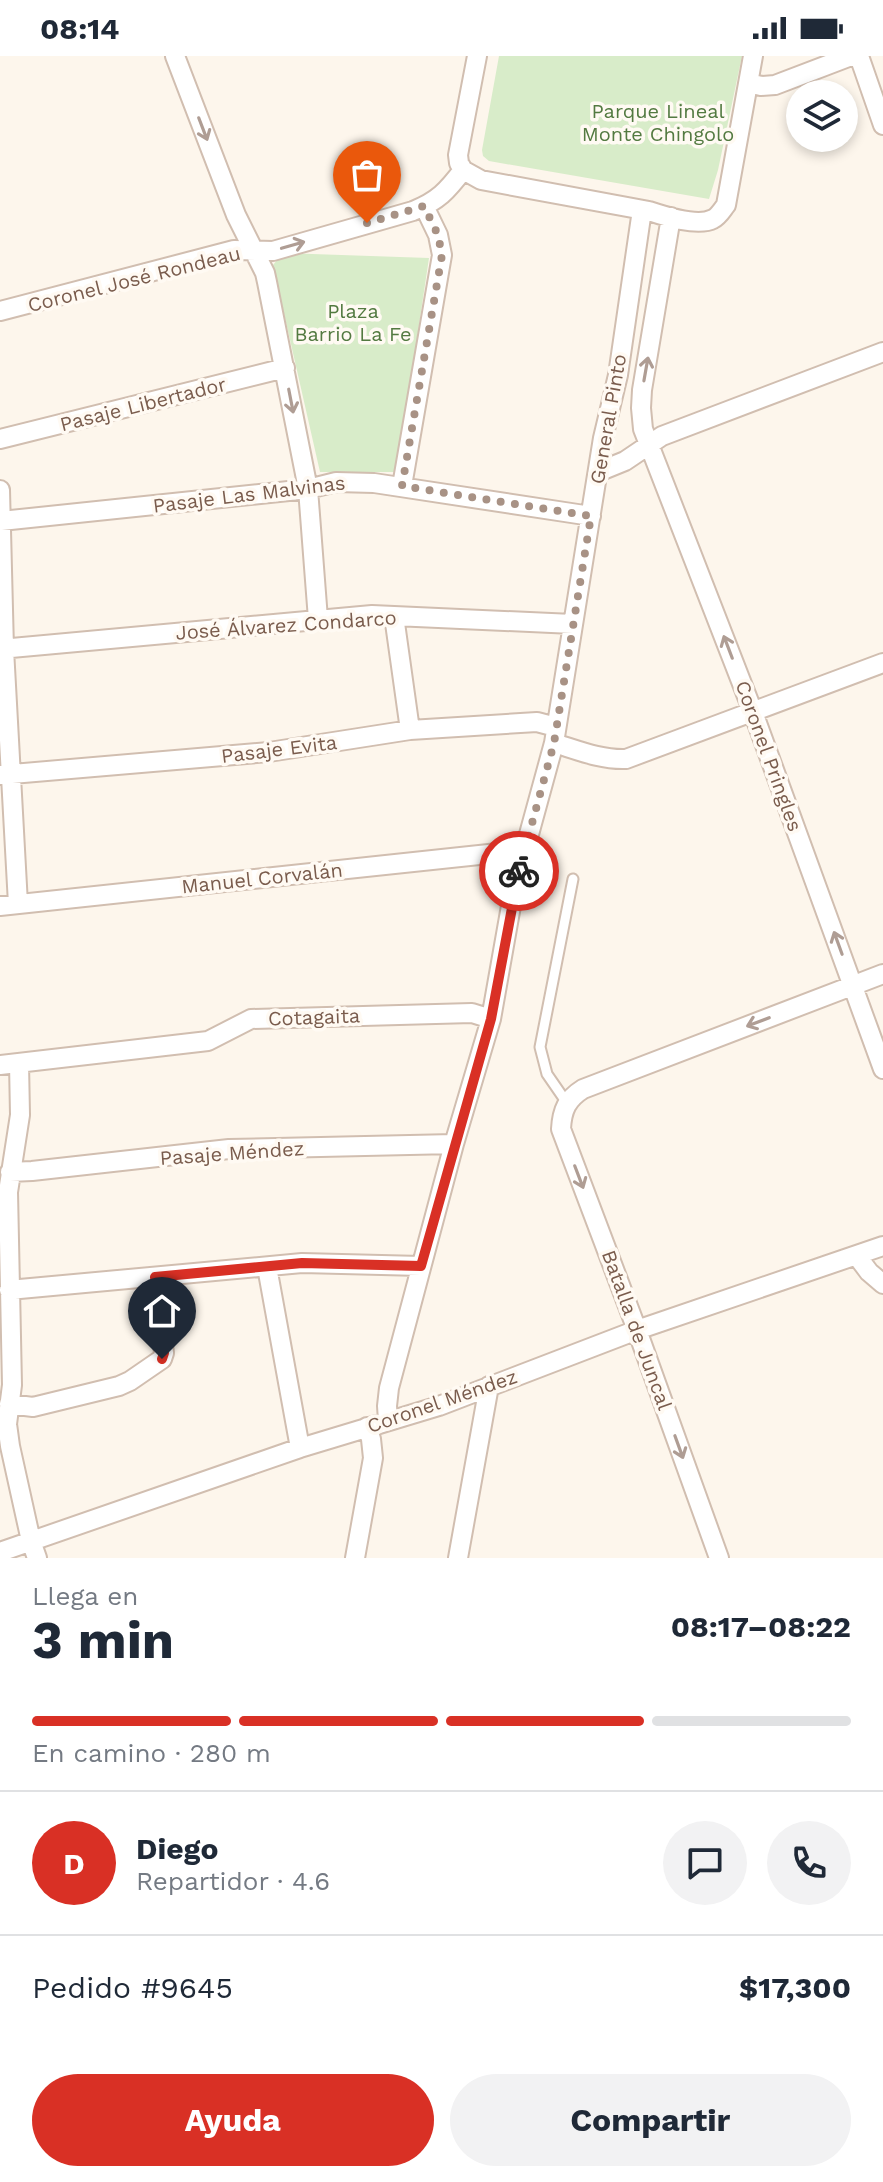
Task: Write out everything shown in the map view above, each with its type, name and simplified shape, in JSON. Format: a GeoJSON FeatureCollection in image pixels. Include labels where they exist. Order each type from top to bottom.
{"type":"FeatureCollection","features":[{"type":"Feature","properties":{"kind":"street"},"geometry":{"type":"LineString","coordinates":[[175,56],[236,215],[267,282],[308,489],[318,619]]}},
{"type":"Feature","properties":{"kind":"street"},"geometry":{"type":"LineString","coordinates":[[477,56],[458,155],[463,170],[481,180],[700,222],[709,221],[726,205],[753,56]]}},
{"type":"Feature","properties":{"kind":"street"},"geometry":{"type":"LineString","coordinates":[[749,83],[775,85],[851,56]]}},
{"type":"Feature","properties":{"kind":"street"},"geometry":{"type":"LineString","coordinates":[[859,56],[883,125]]}},
{"type":"Feature","properties":{"kind":"street","name":"Coronel José Rondeau"},"geometry":{"type":"LineString","coordinates":[[0,311],[234,250],[273,251],[424,206],[444,194],[463,170]]}},
{"type":"Feature","properties":{"kind":"street"},"geometry":{"type":"LineString","coordinates":[[402,486],[442,255],[438,235],[424,206]]}},
{"type":"Feature","properties":{"kind":"street","name":"General Pinto"},"geometry":{"type":"LineString","coordinates":[[388,1421],[389,1388],[491,1019],[514,889],[555,735],[603,438],[618,375],[642,210]]}},
{"type":"Feature","properties":{"kind":"street","name":"General Pinto"},"geometry":{"type":"LineString","coordinates":[[648,445],[642,418],[642,390],[671,217]]}},
{"type":"Feature","properties":{"kind":"street"},"geometry":{"type":"LineString","coordinates":[[598,472],[625,461],[662,436],[883,352]]}},
{"type":"Feature","properties":{"kind":"street","name":"Pasaje Libertador"},"geometry":{"type":"LineString","coordinates":[[0,439],[285,368]]}},
{"type":"Feature","properties":{"kind":"street","name":"Coronel Pringles"},"geometry":{"type":"LineString","coordinates":[[648,445],[753,712],[883,1069]]}},
{"type":"Feature","properties":{"kind":"street","name":"Pasaje Las Malvinas"},"geometry":{"type":"LineString","coordinates":[[1,521],[308,489],[353,481],[591,516]]}},
{"type":"Feature","properties":{"kind":"street"},"geometry":{"type":"LineString","coordinates":[[0,490],[9,905]]}},
{"type":"Feature","properties":{"kind":"street","name":"José Álvarez Condarco"},"geometry":{"type":"LineString","coordinates":[[2,649],[372,615],[573,624]]}},
{"type":"Feature","properties":{"kind":"street"},"geometry":{"type":"LineString","coordinates":[[394,616],[410,730]]}},
{"type":"Feature","properties":{"kind":"street"},"geometry":{"type":"LineString","coordinates":[[753,712],[883,663]]}},
{"type":"Feature","properties":{"kind":"street","name":"Pasaje Evita"},"geometry":{"type":"LineString","coordinates":[[6,775],[269,752],[410,730],[537,722],[555,735],[614,759],[626,759],[753,712]]}},
{"type":"Feature","properties":{"kind":"street","name":"Manuel Corvalán"},"geometry":{"type":"LineString","coordinates":[[9,905],[498,853],[523,857]]}},
{"type":"Feature","properties":{"kind":"street"},"geometry":{"type":"LineString","coordinates":[[567,1103],[583,1089],[883,974]]}},
{"type":"Feature","properties":{"kind":"street","name":"Cotagaita"},"geometry":{"type":"LineString","coordinates":[[0,1065],[208,1041],[251,1019],[472,1013],[491,1019]]}},
{"type":"Feature","properties":{"kind":"street"},"geometry":{"type":"LineString","coordinates":[[19,1063],[20,1115],[4,1192],[12,1385],[7,1424],[34,1550]]}},
{"type":"Feature","properties":{"kind":"street","name":"Batalla de Juncal"},"geometry":{"type":"LineString","coordinates":[[567,1103],[561,1129],[719,1558]]}},
{"type":"Feature","properties":{"kind":"street","name":"Pasaje Méndez"},"geometry":{"type":"LineString","coordinates":[[10,1172],[229,1149],[454,1144]]}},
{"type":"Feature","properties":{"kind":"street","name":"Coronel Méndez"},"geometry":{"type":"LineString","coordinates":[[0,1552],[34,1550],[300,1448],[439,1406],[637,1330],[883,1246]]}},
{"type":"Feature","properties":{"kind":"street"},"geometry":{"type":"LineString","coordinates":[[857,1256],[883,1284]]}},
{"type":"Feature","properties":{"kind":"street"},"geometry":{"type":"LineString","coordinates":[[9,1290],[302,1263],[421,1266]]}},
{"type":"Feature","properties":{"kind":"street"},"geometry":{"type":"LineString","coordinates":[[267,1267],[300,1448]]}},
{"type":"Feature","properties":{"kind":"street"},"geometry":{"type":"LineString","coordinates":[[9,1404],[33,1407],[119,1386],[162,1359],[164,1353],[155,1277]]}},
{"type":"Feature","properties":{"kind":"street"},"geometry":{"type":"LineString","coordinates":[[458,1558],[489,1386]]}},
{"type":"Feature","properties":{"kind":"street"},"geometry":{"type":"LineString","coordinates":[[355,1558],[373,1458],[367,1427]]}},
{"type":"Feature","properties":{"kind":"lane"},"geometry":{"type":"LineString","coordinates":[[567,1103],[547,1074],[540,1047],[573,879]]}},
{"type":"Feature","properties":{"kind":"green space","name":"Parque Lineal Monte Chingolo"},"geometry":{"type":"Polygon","coordinates":[[[499,56],[742,56],[709,199],[489,161],[482,150],[499,56]]]}},
{"type":"Feature","properties":{"kind":"green space","name":"Plaza Barrio La Fe"},"geometry":{"type":"Polygon","coordinates":[[[283,253],[429,258],[397,472],[320,472],[273,265],[283,253]]]}},
{"type":"Feature","properties":{"kind":"way so far"},"geometry":{"type":"LineString","coordinates":[[367,223],[424,206],[438,235],[442,255],[402,486],[591,516],[554,743],[519,871]]}},
{"type":"Feature","properties":{"kind":"route"},"geometry":{"type":"LineString","coordinates":[[162,1359],[164,1353],[155,1277],[302,1263],[421,1266],[491,1019],[519,871]]}}]}
